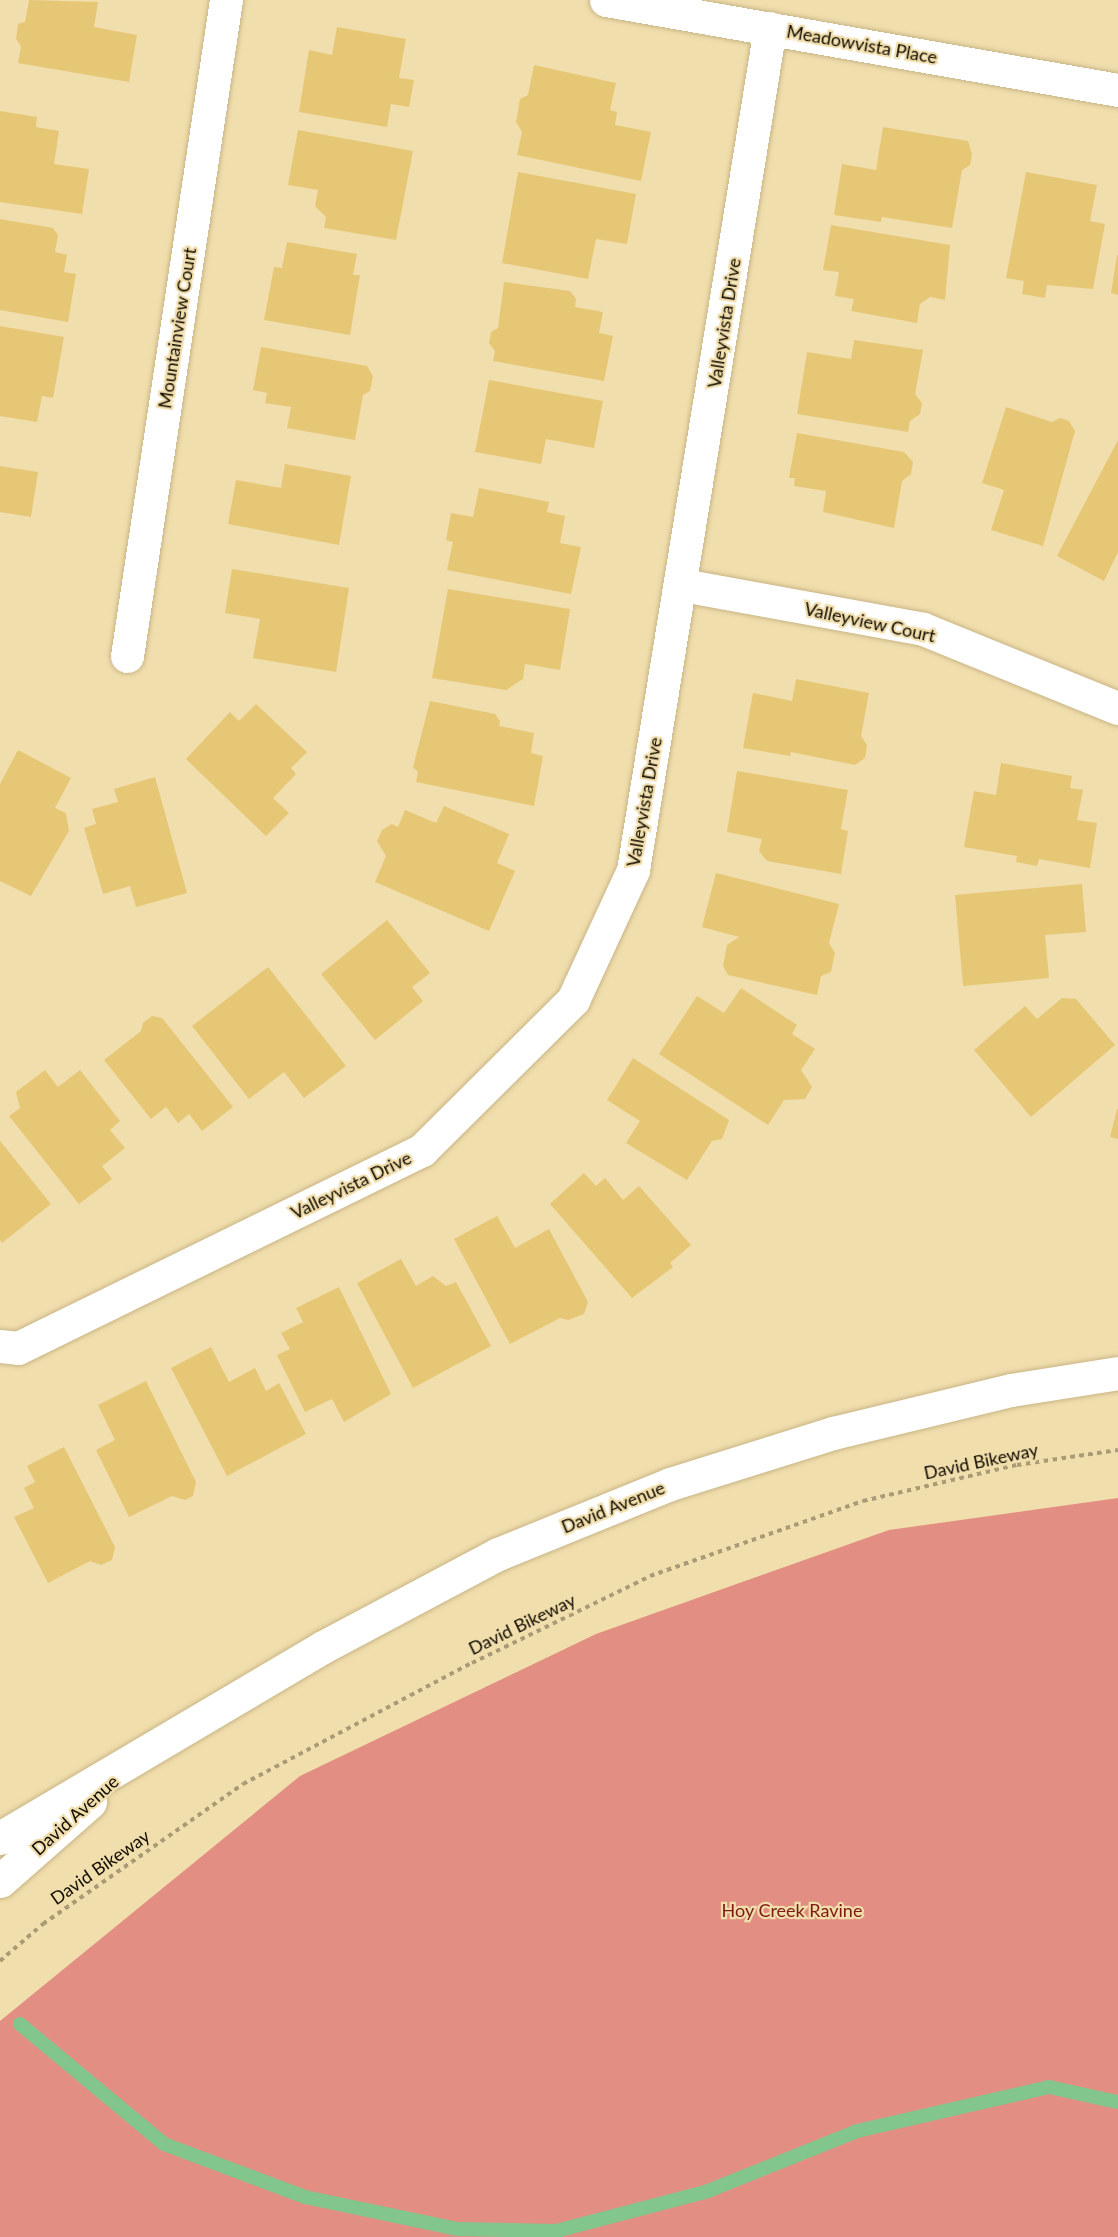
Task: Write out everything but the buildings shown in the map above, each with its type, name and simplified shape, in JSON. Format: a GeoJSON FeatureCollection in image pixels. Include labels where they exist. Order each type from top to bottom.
{"type":"FeatureCollection","features":[{"type":"Feature","properties":{"kind":"street","name":"Mountainview Court"},"geometry":{"type":"LineString","coordinates":[[127,656],[226,0]]}},
{"type":"Feature","properties":{"kind":"street","name":"Meadowvista Place"},"geometry":{"type":"LineString","coordinates":[[606,0],[1118,90]]}},
{"type":"Feature","properties":{"kind":"street","name":"Valleyvista Drive"},"geometry":{"type":"LineString","coordinates":[[0,1346],[18,1348],[422,1149],[573,1000],[633,870],[682,585],[770,28]]}},
{"type":"Feature","properties":{"kind":"street","name":"Valleyview Court"},"geometry":{"type":"LineString","coordinates":[[682,585],[923,630],[1118,708]]}},
{"type":"Feature","properties":{"kind":"street","name":"David Avenue"},"geometry":{"type":"LineString","coordinates":[[0,1838],[322,1647],[498,1554],[670,1484],[833,1433],[1011,1389],[1118,1373]]}},
{"type":"Feature","properties":{"kind":"street","name":"David Avenue"},"geometry":{"type":"LineString","coordinates":[[0,1881],[149,1749]]}},
{"type":"Feature","properties":{"kind":"path","name":"David Bikeway"},"geometry":{"type":"LineString","coordinates":[[0,1962],[43,1924],[243,1784],[472,1663],[650,1576],[863,1500],[1017,1465],[1118,1450]]}},
{"type":"Feature","properties":{"kind":"green space","name":"Hoy Creek Ravine"},"geometry":{"type":"Polygon","coordinates":[[[1118,1498],[1118,2237],[0,2237],[0,2021],[300,1776],[596,1634],[889,1530],[1118,1498]]]}},
{"type":"Feature","properties":{"kind":"waterway"},"geometry":{"type":"LineString","coordinates":[[20,2024],[164,2144],[305,2197],[457,2229],[556,2231],[708,2191],[857,2131],[1049,2087],[1118,2102]]}}]}
